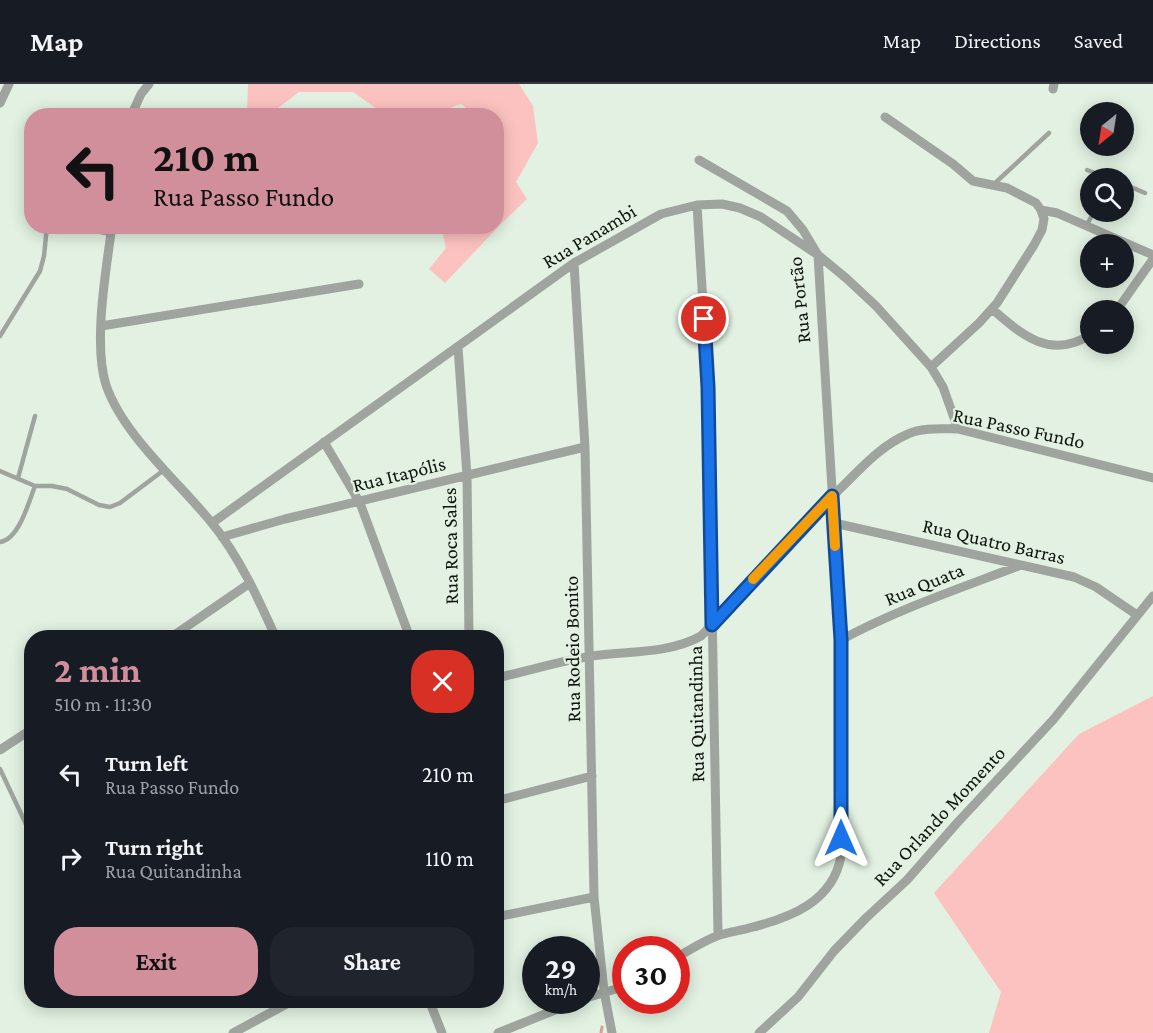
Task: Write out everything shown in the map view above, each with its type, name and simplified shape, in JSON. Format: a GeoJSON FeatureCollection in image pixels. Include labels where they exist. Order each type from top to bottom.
{"type":"FeatureCollection","features":[{"type":"Feature","properties":{"kind":"street"},"geometry":{"type":"LineString","coordinates":[[0,103],[9,84]]}},
{"type":"Feature","properties":{"kind":"street"},"geometry":{"type":"LineString","coordinates":[[135,108],[149,84]]}},
{"type":"Feature","properties":{"kind":"street"},"geometry":{"type":"LineString","coordinates":[[885,117],[953,164],[973,181],[994,184],[1036,203],[1044,219],[1042,230],[1020,271],[992,309],[931,367]]}},
{"type":"Feature","properties":{"kind":"street","name":"Rua Portão"},"geometry":{"type":"LineString","coordinates":[[690,950],[718,935],[767,923],[796,912],[817,899],[831,885],[838,871],[841,838],[841,640],[818,255],[803,230],[787,211],[699,160]]}},
{"type":"Feature","properties":{"kind":"street","name":"Rua Panambi"},"geometry":{"type":"LineString","coordinates":[[212,523],[574,263],[661,214],[697,205],[722,204],[740,208],[761,217],[818,255],[876,306],[931,367],[943,387],[958,429]]}},
{"type":"Feature","properties":{"kind":"street","name":"Rua Quitandinha"},"geometry":{"type":"LineString","coordinates":[[697,205],[708,387],[718,935]]}},
{"type":"Feature","properties":{"kind":"street"},"geometry":{"type":"LineString","coordinates":[[1041,210],[1057,213],[1153,257],[1125,300]]}},
{"type":"Feature","properties":{"kind":"street"},"geometry":{"type":"LineString","coordinates":[[112,234],[101,326],[101,360],[106,385],[117,409],[132,432],[222,537],[250,583],[272,630]]}},
{"type":"Feature","properties":{"kind":"street","name":"Rua Rodeio Bonito"},"geometry":{"type":"LineString","coordinates":[[574,263],[585,447],[594,897],[604,991],[612,1033]]}},
{"type":"Feature","properties":{"kind":"street"},"geometry":{"type":"LineString","coordinates":[[101,326],[358,284]]}},
{"type":"Feature","properties":{"kind":"street"},"geometry":{"type":"LineString","coordinates":[[992,309],[1011,326],[1038,343],[1061,346],[1080,339]]}},
{"type":"Feature","properties":{"kind":"street","name":"Rua Roca Sales"},"geometry":{"type":"LineString","coordinates":[[458,347],[467,476],[469,630]]}},
{"type":"Feature","properties":{"kind":"street","name":"Rua Passo Fundo"},"geometry":{"type":"LineString","coordinates":[[504,676],[591,657],[682,644],[701,636],[832,496],[890,443],[910,433],[926,429],[958,429],[1153,478]]}},
{"type":"Feature","properties":{"kind":"street"},"geometry":{"type":"LineString","coordinates":[[324,442],[360,503],[407,630]]}},
{"type":"Feature","properties":{"kind":"street","name":"Rua Itapólis"},"geometry":{"type":"LineString","coordinates":[[222,537],[285,519],[360,503],[585,447]]}},
{"type":"Feature","properties":{"kind":"street","name":"Rua Quatro Barras"},"geometry":{"type":"LineString","coordinates":[[834,523],[1074,577],[1096,586],[1137,615]]}},
{"type":"Feature","properties":{"kind":"street","name":"Rua Quata"},"geometry":{"type":"LineString","coordinates":[[841,640],[864,627],[1021,565]]}},
{"type":"Feature","properties":{"kind":"street"},"geometry":{"type":"LineString","coordinates":[[182,630],[250,583]]}},
{"type":"Feature","properties":{"kind":"street","name":"Rua Orlando Momento"},"geometry":{"type":"LineString","coordinates":[[759,1033],[798,997],[834,951],[866,918],[908,880],[957,823],[1053,720],[1153,596]]}},
{"type":"Feature","properties":{"kind":"street"},"geometry":{"type":"LineString","coordinates":[[0,750],[24,734]]}},
{"type":"Feature","properties":{"kind":"street"},"geometry":{"type":"LineString","coordinates":[[504,799],[592,776]]}},
{"type":"Feature","properties":{"kind":"street"},"geometry":{"type":"LineString","coordinates":[[504,915],[594,897]]}},
{"type":"Feature","properties":{"kind":"street"},"geometry":{"type":"LineString","coordinates":[[600,993],[612,989]]}},
{"type":"Feature","properties":{"kind":"street"},"geometry":{"type":"LineString","coordinates":[[234,1033],[279,1008]]}},
{"type":"Feature","properties":{"kind":"street"},"geometry":{"type":"LineString","coordinates":[[432,1008],[442,1033]]}},
{"type":"Feature","properties":{"kind":"street"},"geometry":{"type":"LineString","coordinates":[[498,1033],[545,1014]]}},
{"type":"Feature","properties":{"kind":"lane"},"geometry":{"type":"LineString","coordinates":[[994,184],[1049,133]]}},
{"type":"Feature","properties":{"kind":"lane"},"geometry":{"type":"LineString","coordinates":[[1134,188],[1145,193]]}},
{"type":"Feature","properties":{"kind":"lane"},"geometry":{"type":"LineString","coordinates":[[1086,226],[1088,222]]}},
{"type":"Feature","properties":{"kind":"lane"},"geometry":{"type":"LineString","coordinates":[[0,336],[40,271],[45,234]]}},
{"type":"Feature","properties":{"kind":"lane"},"geometry":{"type":"LineString","coordinates":[[18,478],[35,416]]}},
{"type":"Feature","properties":{"kind":"lane"},"geometry":{"type":"LineString","coordinates":[[0,471],[35,486],[67,489],[99,505],[110,507],[120,503],[165,469]]}},
{"type":"Feature","properties":{"kind":"lane"},"geometry":{"type":"LineString","coordinates":[[0,542],[14,534],[23,518],[35,486]]}},
{"type":"Feature","properties":{"kind":"lane"},"geometry":{"type":"LineString","coordinates":[[0,769],[24,820]]}},
{"type":"Feature","properties":{"kind":"shaded area"},"geometry":{"type":"Polygon","coordinates":[[[248,84],[519,84],[533,106],[538,143],[516,182],[527,199],[504,221],[504,108],[466,108],[461,104],[450,108],[376,108],[353,92],[299,92],[278,108],[247,108],[248,84]]]}},
{"type":"Feature","properties":{"kind":"shaded area"},"geometry":{"type":"Polygon","coordinates":[[[443,234],[492,234],[445,283],[429,269],[446,248],[443,234]]]}},
{"type":"Feature","properties":{"kind":"shaded area"},"geometry":{"type":"Polygon","coordinates":[[[1153,696],[1153,1033],[989,1033],[1001,992],[934,893],[1079,734],[1153,696]]]}},
{"type":"Feature","properties":{"kind":"waterway"},"geometry":{"type":"LineString","coordinates":[[601,1033],[602,1027]]}},
{"type":"Feature","properties":{"kind":"slow traffic"},"geometry":{"type":"LineString","coordinates":[[753,579],[832,496],[835,546]]}},
{"type":"Feature","properties":{"kind":"route"},"geometry":{"type":"LineString","coordinates":[[704,319],[708,387],[712,625],[832,496],[841,640],[841,838]]}}]}
